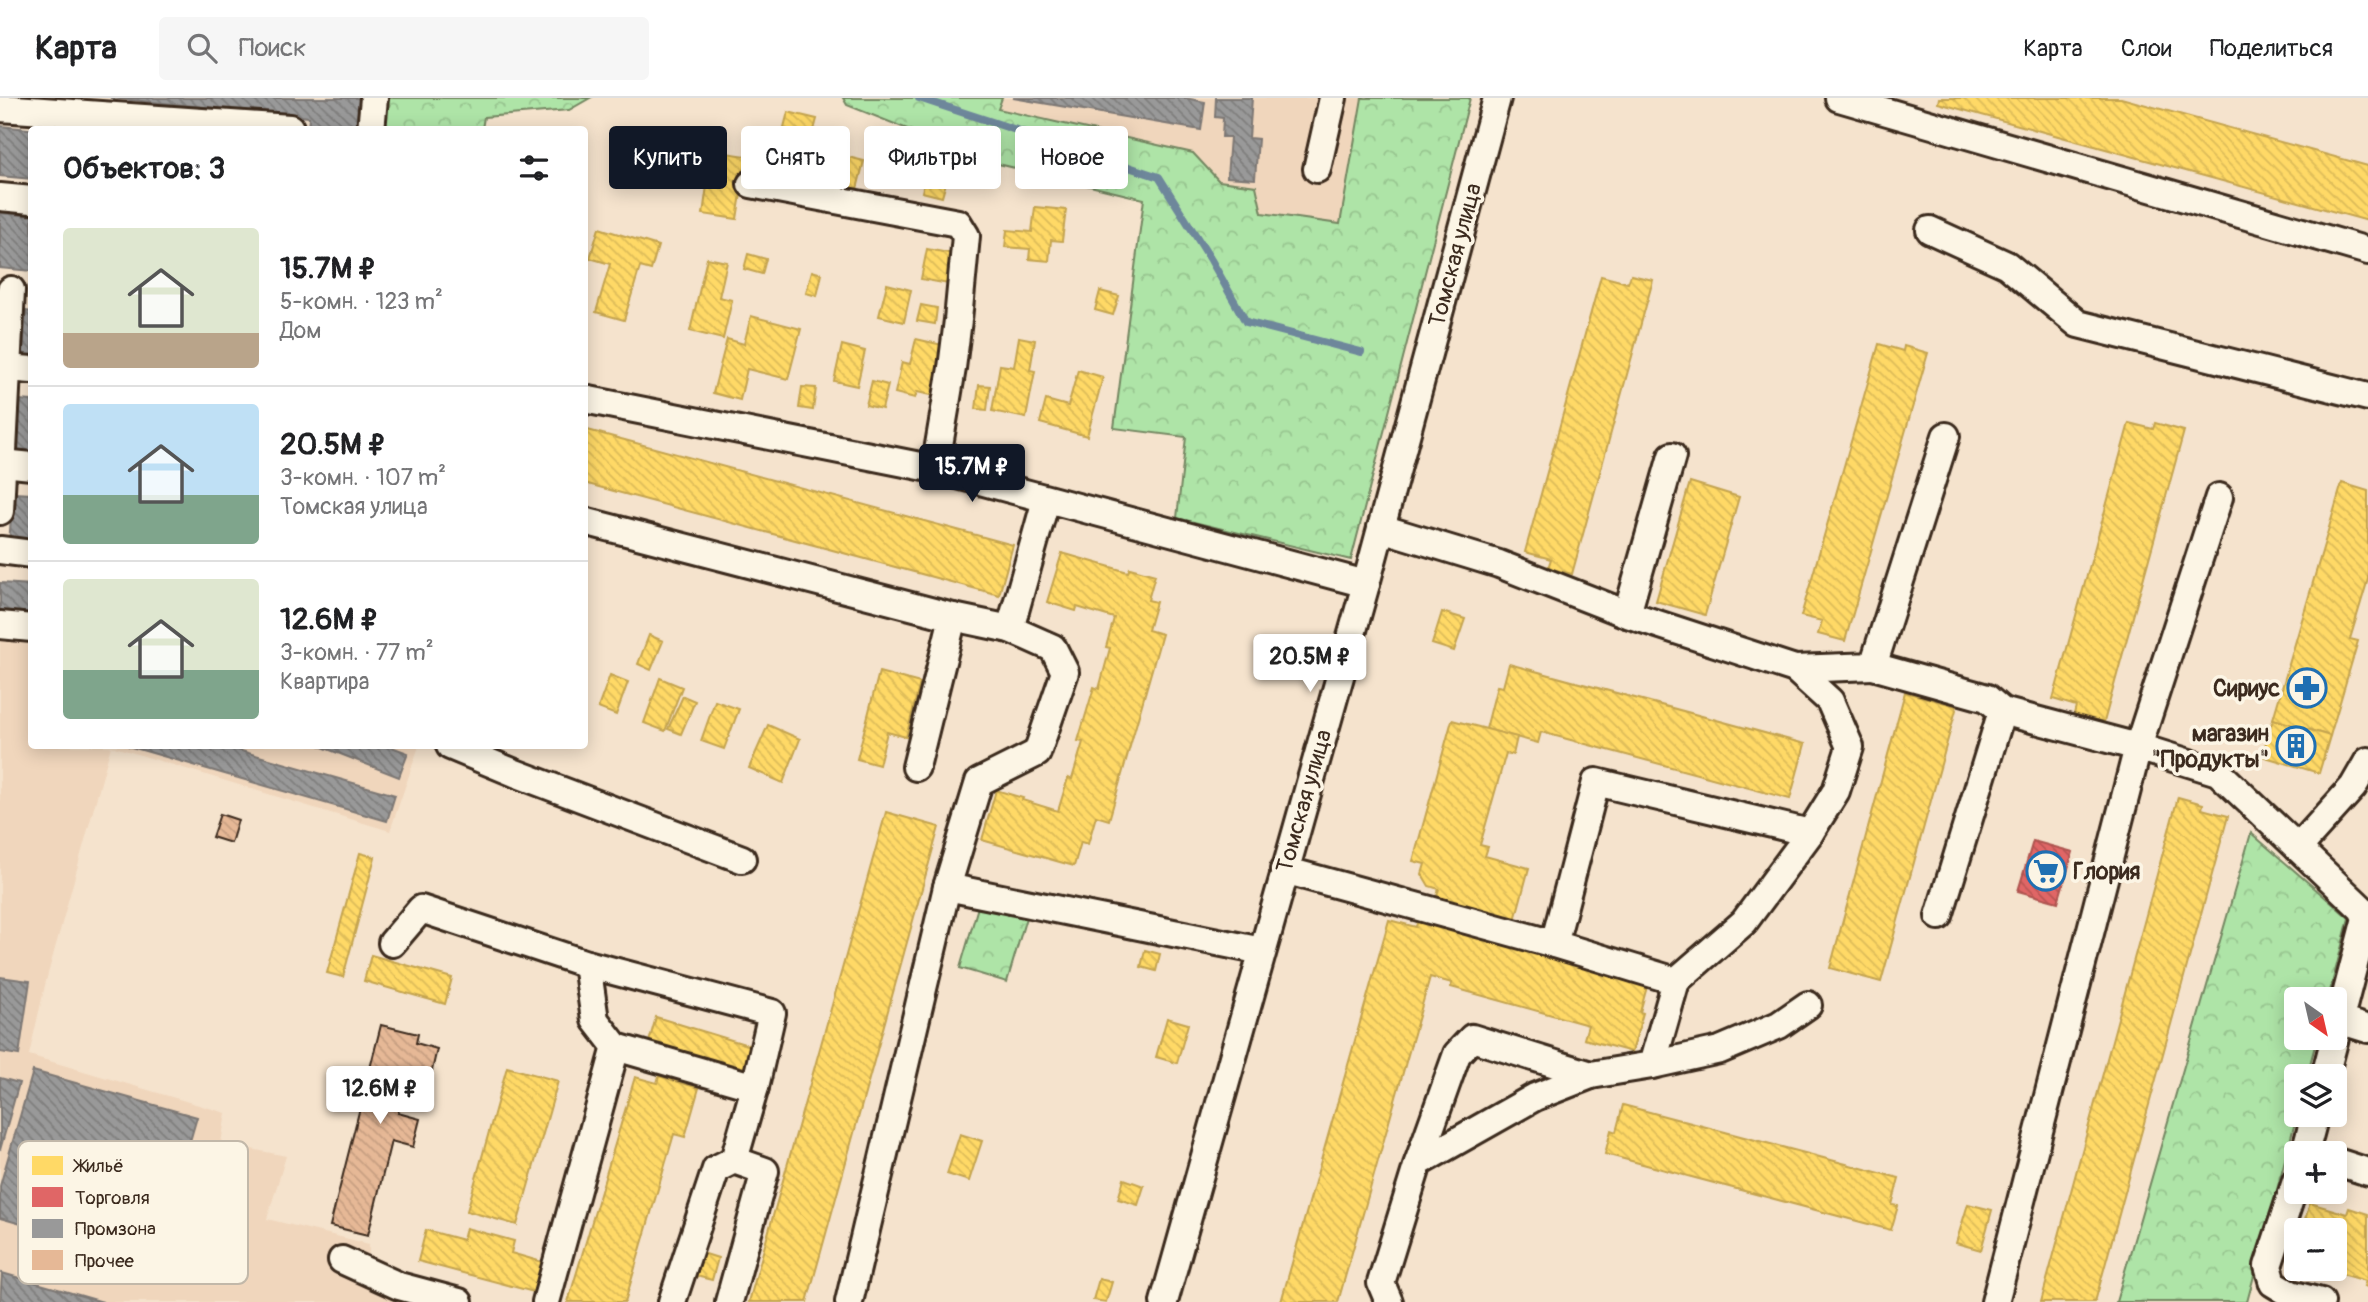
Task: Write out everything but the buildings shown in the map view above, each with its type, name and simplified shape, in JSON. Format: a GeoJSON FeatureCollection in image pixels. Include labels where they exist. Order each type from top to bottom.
{"type":"FeatureCollection","features":[{"type":"Feature","properties":{"kind":"street"},"geometry":{"type":"LineString","coordinates":[[371,126],[374,98]]}},
{"type":"Feature","properties":{"kind":"street"},"geometry":{"type":"LineString","coordinates":[[1317,169],[1334,98]]}},
{"type":"Feature","properties":{"kind":"street","name":"Томская улица"},"geometry":{"type":"LineString","coordinates":[[1164,1302],[1366,584],[1497,98]]}},
{"type":"Feature","properties":{"kind":"street"},"geometry":{"type":"LineString","coordinates":[[1839,98],[2368,251]]}},
{"type":"Feature","properties":{"kind":"street"},"geometry":{"type":"LineString","coordinates":[[0,108],[261,126]]}},
{"type":"Feature","properties":{"kind":"street"},"geometry":{"type":"LineString","coordinates":[[778,189],[958,223],[966,236],[952,368],[935,469]]}},
{"type":"Feature","properties":{"kind":"street"},"geometry":{"type":"LineString","coordinates":[[0,197],[28,200]]}},
{"type":"Feature","properties":{"kind":"street"},"geometry":{"type":"LineString","coordinates":[[1930,230],[2007,265],[2078,324],[2368,397]]}},
{"type":"Feature","properties":{"kind":"street"},"geometry":{"type":"LineString","coordinates":[[0,511],[2,463],[19,369],[14,290]]}},
{"type":"Feature","properties":{"kind":"street"},"geometry":{"type":"LineString","coordinates":[[588,400],[935,469],[1366,584]]}},
{"type":"Feature","properties":{"kind":"street"},"geometry":{"type":"LineString","coordinates":[[1873,667],[1946,436]]}},
{"type":"Feature","properties":{"kind":"street"},"geometry":{"type":"LineString","coordinates":[[1627,614],[1672,456]]}},
{"type":"Feature","properties":{"kind":"street"},"geometry":{"type":"LineString","coordinates":[[2,463],[28,466]]}},
{"type":"Feature","properties":{"kind":"street"},"geometry":{"type":"LineString","coordinates":[[1995,1302],[2138,747],[2219,497]]}},
{"type":"Feature","properties":{"kind":"street"},"geometry":{"type":"LineString","coordinates":[[1010,629],[1046,500]]}},
{"type":"Feature","properties":{"kind":"street"},"geometry":{"type":"LineString","coordinates":[[588,522],[953,617],[1010,629],[1053,648],[1065,672],[1037,753],[979,782],[947,887],[849,1302]]}},
{"type":"Feature","properties":{"kind":"street"},"geometry":{"type":"LineString","coordinates":[[1381,528],[1499,564],[1627,614],[1795,669],[1873,667],[1987,698],[2002,710],[2218,772],[2362,909],[2366,918],[2347,990]]}},
{"type":"Feature","properties":{"kind":"street"},"geometry":{"type":"LineString","coordinates":[[0,550],[28,554]]}},
{"type":"Feature","properties":{"kind":"street"},"geometry":{"type":"LineString","coordinates":[[916,767],[953,617]]}},
{"type":"Feature","properties":{"kind":"street"},"geometry":{"type":"LineString","coordinates":[[0,625],[28,628]]}},
{"type":"Feature","properties":{"kind":"street"},"geometry":{"type":"LineString","coordinates":[[1652,1065],[1676,981],[1744,922],[1810,833],[1836,791],[1850,747],[1830,701],[1795,669]]}},
{"type":"Feature","properties":{"kind":"street"},"geometry":{"type":"LineString","coordinates":[[1939,916],[2002,710]]}},
{"type":"Feature","properties":{"kind":"street"},"geometry":{"type":"LineString","coordinates":[[457,749],[742,859]]}},
{"type":"Feature","properties":{"kind":"street"},"geometry":{"type":"LineString","coordinates":[[2298,848],[2353,787],[2368,761]]}},
{"type":"Feature","properties":{"kind":"street"},"geometry":{"type":"LineString","coordinates":[[1555,944],[1596,782],[1810,833]]}},
{"type":"Feature","properties":{"kind":"street"},"geometry":{"type":"LineString","coordinates":[[1284,870],[1555,944],[1676,981]]}},
{"type":"Feature","properties":{"kind":"street"},"geometry":{"type":"LineString","coordinates":[[947,887],[1262,951]]}},
{"type":"Feature","properties":{"kind":"street"},"geometry":{"type":"LineString","coordinates":[[392,943],[421,909],[587,964],[772,1013],[734,1160]]}},
{"type":"Feature","properties":{"kind":"street"},"geometry":{"type":"LineString","coordinates":[[587,964],[595,1020],[616,1047],[755,1087]]}},
{"type":"Feature","properties":{"kind":"street"},"geometry":{"type":"LineString","coordinates":[[1418,1163],[1535,1097],[1591,1075],[1720,1050],[1779,1025],[1808,1005]]}},
{"type":"Feature","properties":{"kind":"street"},"geometry":{"type":"LineString","coordinates":[[2347,1022],[2368,1029]]}},
{"type":"Feature","properties":{"kind":"street"},"geometry":{"type":"LineString","coordinates":[[1389,1302],[1381,1283],[1418,1163],[1457,1054],[1472,1038],[1591,1075]]}},
{"type":"Feature","properties":{"kind":"street"},"geometry":{"type":"LineString","coordinates":[[547,1302],[616,1047]]}},
{"type":"Feature","properties":{"kind":"street"},"geometry":{"type":"LineString","coordinates":[[671,1302],[716,1169],[734,1160],[765,1171],[729,1302]]}},
{"type":"Feature","properties":{"kind":"street"},"geometry":{"type":"LineString","coordinates":[[2347,1165],[2368,1172]]}},
{"type":"Feature","properties":{"kind":"street"},"geometry":{"type":"LineString","coordinates":[[2288,1204],[2268,1266],[2273,1283],[2291,1294],[2321,1302]]}},
{"type":"Feature","properties":{"kind":"street"},"geometry":{"type":"LineString","coordinates":[[342,1260],[399,1286],[459,1302]]}},
{"type":"Feature","properties":{"kind":"shaded area"},"geometry":{"type":"Polygon","coordinates":[[[1002,98],[1362,98],[1341,224],[1262,213],[1255,186],[1219,181],[1193,153],[1128,138],[1128,126],[1073,126],[998,109],[1002,98]]]}},
{"type":"Feature","properties":{"kind":"shaded area"},"geometry":{"type":"Polygon","coordinates":[[[0,634],[28,637],[28,749],[110,749],[46,981],[29,1055],[226,1113],[221,1141],[18,1141],[18,1284],[248,1284],[248,1148],[286,1156],[267,1219],[369,1244],[368,1279],[443,1302],[0,1302],[0,634]]]}},
{"type":"Feature","properties":{"kind":"shaded area"},"geometry":{"type":"Polygon","coordinates":[[[121,749],[418,749],[390,831],[121,749]]]}},
{"type":"Feature","properties":{"kind":"green space"},"geometry":{"type":"Polygon","coordinates":[[[384,98],[590,98],[569,110],[484,117],[482,126],[381,126],[384,98]]]}},
{"type":"Feature","properties":{"kind":"green space"},"geometry":{"type":"Polygon","coordinates":[[[843,98],[1002,98],[998,109],[1073,126],[1015,126],[1015,168],[1001,165],[1001,126],[900,126],[847,105],[843,98]]]}},
{"type":"Feature","properties":{"kind":"green space"},"geometry":{"type":"Polygon","coordinates":[[[1362,98],[1470,98],[1351,560],[1177,518],[1186,437],[1114,428],[1144,199],[1102,189],[1128,189],[1128,138],[1193,153],[1219,181],[1256,186],[1262,213],[1340,224],[1362,98]]]}},
{"type":"Feature","properties":{"kind":"green space"},"geometry":{"type":"Polygon","coordinates":[[[2251,833],[2349,918],[2331,987],[2284,987],[2284,1050],[2314,1050],[2310,1064],[2284,1064],[2284,1127],[2294,1127],[2290,1141],[2284,1141],[2284,1164],[2247,1302],[2116,1302],[2251,833]]]}},
{"type":"Feature","properties":{"kind":"green space"},"geometry":{"type":"Polygon","coordinates":[[[980,900],[1027,914],[1007,982],[960,968],[980,900]]]}},
{"type":"Feature","properties":{"kind":"waterway"},"geometry":{"type":"LineString","coordinates":[[919,98],[1159,177],[1246,322],[1361,352]]}},
{"type":"Feature","properties":{"kind":"place","name":"Сириус"},"geometry":{"type":"Point","coordinates":[2307,688]}},
{"type":"Feature","properties":{"kind":"place","name":"магазин \"Продукты\""},"geometry":{"type":"Point","coordinates":[2296,746]}},
{"type":"Feature","properties":{"kind":"place","name":"Глория"},"geometry":{"type":"Point","coordinates":[2046,871]}}]}
